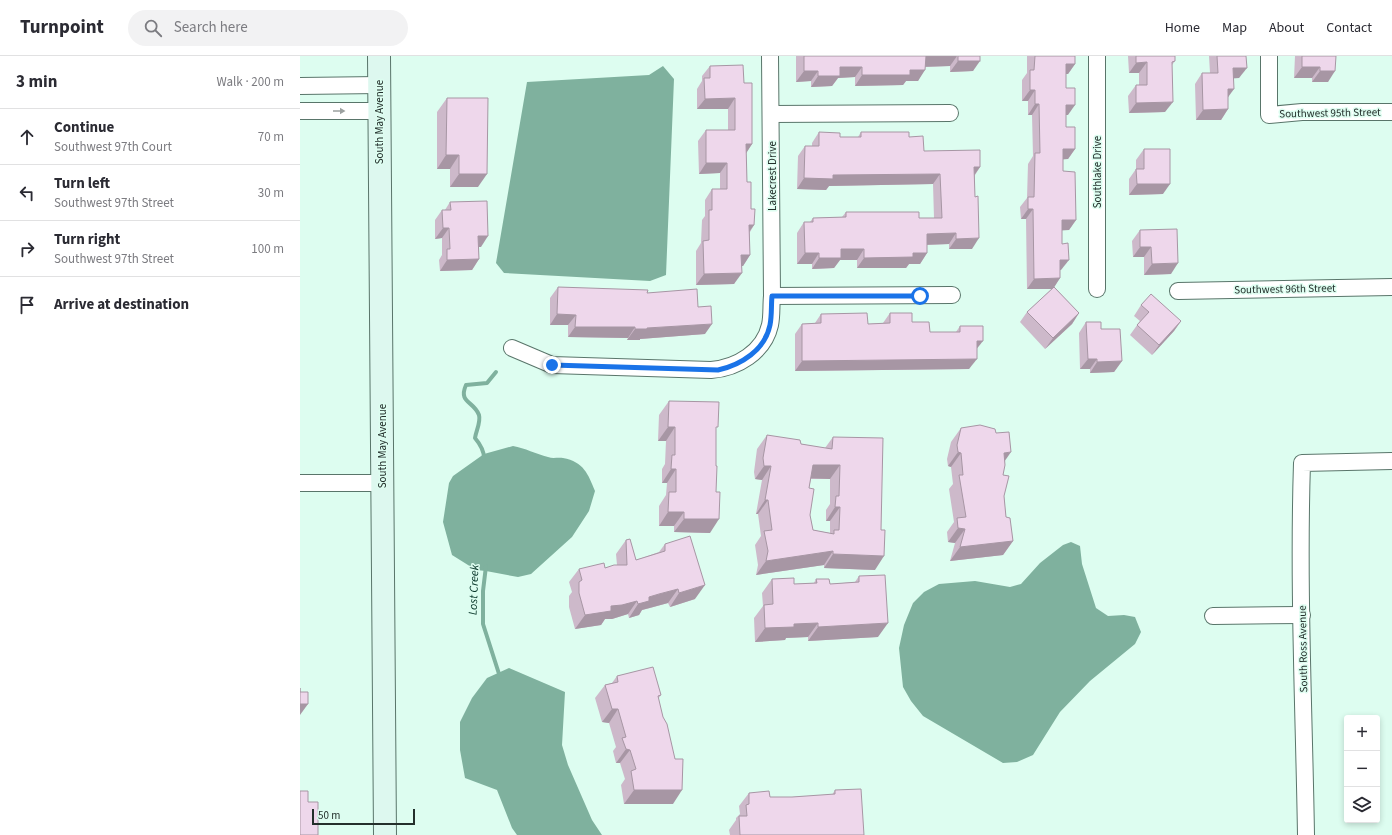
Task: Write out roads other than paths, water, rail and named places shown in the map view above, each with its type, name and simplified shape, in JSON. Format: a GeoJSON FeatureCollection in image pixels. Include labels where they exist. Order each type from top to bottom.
{"type":"FeatureCollection","features":[{"type":"Feature","properties":{"kind":"main road","name":"South May Avenue"},"geometry":{"type":"LineString","coordinates":[[379,56],[385,835]]}},
{"type":"Feature","properties":{"kind":"street","name":"Lakecrest Drive"},"geometry":{"type":"LineString","coordinates":[[512,348],[552,365],[718,370],[743,361],[758,348],[768,330],[771,317],[772,296],[770,56]]}},
{"type":"Feature","properties":{"kind":"street","name":"Southlake Drive"},"geometry":{"type":"LineString","coordinates":[[1097,56],[1097,289]]}},
{"type":"Feature","properties":{"kind":"street","name":"Southwest 95th Street"},"geometry":{"type":"LineString","coordinates":[[1269,56],[1269,115],[1302,112],[1392,112]]}},
{"type":"Feature","properties":{"kind":"street"},"geometry":{"type":"LineString","coordinates":[[300,86],[379,85]]}},
{"type":"Feature","properties":{"kind":"street"},"geometry":{"type":"LineString","coordinates":[[300,112],[379,112]]}},
{"type":"Feature","properties":{"kind":"street"},"geometry":{"type":"LineString","coordinates":[[771,114],[950,113]]}},
{"type":"Feature","properties":{"kind":"street","name":"Southwest 96th Street"},"geometry":{"type":"LineString","coordinates":[[1178,291],[1392,286]]}},
{"type":"Feature","properties":{"kind":"street"},"geometry":{"type":"LineString","coordinates":[[772,296],[952,295]]}},
{"type":"Feature","properties":{"kind":"street","name":"South Ross Avenue"},"geometry":{"type":"LineString","coordinates":[[1306,835],[1302,615],[1302,463],[1392,461]]}},
{"type":"Feature","properties":{"kind":"street"},"geometry":{"type":"LineString","coordinates":[[300,483],[382,483]]}},
{"type":"Feature","properties":{"kind":"street"},"geometry":{"type":"LineString","coordinates":[[1213,616],[1302,615]]}},
{"type":"Feature","properties":{"kind":"waterway","name":"Lost Creek"},"geometry":{"type":"LineString","coordinates":[[484,458],[481,447],[475,438],[479,424],[479,415],[477,410],[465,399],[464,391],[466,385],[487,383],[496,372]]}},
{"type":"Feature","properties":{"kind":"waterway","name":"Lost Creek"},"geometry":{"type":"LineString","coordinates":[[486,566],[483,591],[483,624],[500,677]]}}]}
